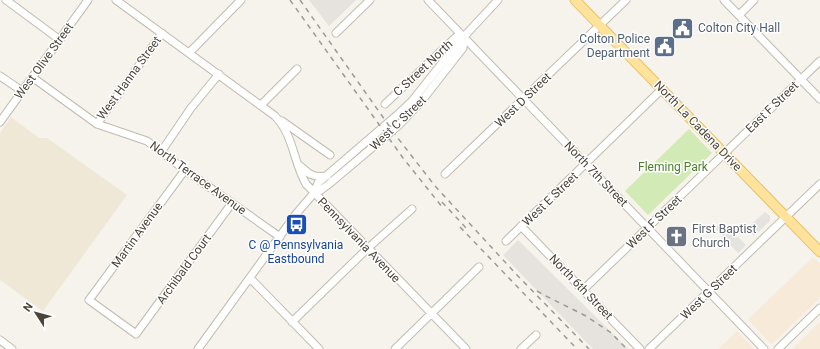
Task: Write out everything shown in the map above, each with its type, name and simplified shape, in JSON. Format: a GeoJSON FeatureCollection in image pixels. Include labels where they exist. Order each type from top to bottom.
{"type":"FeatureCollection","features":[{"type":"Feature","properties":{"kind":"main road","name":"North La Cadena Drive"},"geometry":{"type":"LineString","coordinates":[[575,0],[820,252]]}},
{"type":"Feature","properties":{"kind":"street"},"geometry":{"type":"LineString","coordinates":[[6,0],[60,40]]}},
{"type":"Feature","properties":{"kind":"street","name":"West Olive Street"},"geometry":{"type":"LineString","coordinates":[[0,122],[88,0]]}},
{"type":"Feature","properties":{"kind":"street","name":"Pennsylvania Avenue"},"geometry":{"type":"LineString","coordinates":[[116,0],[330,155]]}},
{"type":"Feature","properties":{"kind":"street"},"geometry":{"type":"LineString","coordinates":[[190,53],[241,0]]}},
{"type":"Feature","properties":{"kind":"street"},"geometry":{"type":"LineString","coordinates":[[336,33],[370,0]]}},
{"type":"Feature","properties":{"kind":"street","name":"North 7th Street"},"geometry":{"type":"LineString","coordinates":[[428,0],[764,349]]}},
{"type":"Feature","properties":{"kind":"street","name":"West C Street"},"geometry":{"type":"LineString","coordinates":[[198,349],[296,214],[314,193],[318,183],[412,101],[458,43],[498,0]]}},
{"type":"Feature","properties":{"kind":"street","name":"West D Street"},"geometry":{"type":"LineString","coordinates":[[445,174],[626,0]]}},
{"type":"Feature","properties":{"kind":"street"},"geometry":{"type":"LineString","coordinates":[[724,0],[820,99]]}},
{"type":"Feature","properties":{"kind":"street"},"geometry":{"type":"LineString","coordinates":[[739,15],[754,0]]}},
{"type":"Feature","properties":{"kind":"street","name":"West Hanna Street"},"geometry":{"type":"LineString","coordinates":[[97,124],[162,33]]}},
{"type":"Feature","properties":{"kind":"street","name":"C Street North"},"geometry":{"type":"LineString","coordinates":[[385,104],[456,37],[464,37]]}},
{"type":"Feature","properties":{"kind":"street","name":"West C Street"},"geometry":{"type":"LineString","coordinates":[[314,193],[329,184],[412,113],[432,90],[463,48],[464,37]]}},
{"type":"Feature","properties":{"kind":"street","name":"East F Street"},"geometry":{"type":"LineString","coordinates":[[724,153],[820,61]]}},
{"type":"Feature","properties":{"kind":"street"},"geometry":{"type":"LineString","coordinates":[[261,105],[297,69]]}},
{"type":"Feature","properties":{"kind":"street"},"geometry":{"type":"LineString","coordinates":[[161,152],[191,108],[219,74]]}},
{"type":"Feature","properties":{"kind":"street"},"geometry":{"type":"LineString","coordinates":[[0,76],[22,91]]}},
{"type":"Feature","properties":{"kind":"street","name":"North Terrace Avenue"},"geometry":{"type":"LineString","coordinates":[[32,76],[97,124],[147,141],[185,170],[280,237]]}},
{"type":"Feature","properties":{"kind":"street","name":"West E Street"},"geometry":{"type":"LineString","coordinates":[[506,241],[662,89]]}},
{"type":"Feature","properties":{"kind":"street","name":"Pennsylvania Avenue"},"geometry":{"type":"LineString","coordinates":[[275,116],[290,139],[302,178],[314,193],[466,349]]}},
{"type":"Feature","properties":{"kind":"street","name":"West F Street"},"geometry":{"type":"LineString","coordinates":[[583,290],[724,153]]}},
{"type":"Feature","properties":{"kind":"street"},"geometry":{"type":"LineString","coordinates":[[298,164],[311,175],[318,177],[327,176]]}},
{"type":"Feature","properties":{"kind":"street","name":"Martin Avenue"},"geometry":{"type":"LineString","coordinates":[[136,334],[89,300],[185,170]]}},
{"type":"Feature","properties":{"kind":"street","name":"West G Street"},"geometry":{"type":"LineString","coordinates":[[649,349],[820,184]]}},
{"type":"Feature","properties":{"kind":"street","name":"Archibald Court"},"geometry":{"type":"LineString","coordinates":[[136,334],[232,203]]}},
{"type":"Feature","properties":{"kind":"street"},"geometry":{"type":"LineString","coordinates":[[292,322],[368,248],[412,209]]}},
{"type":"Feature","properties":{"kind":"street","name":"North 6th Street"},"geometry":{"type":"LineString","coordinates":[[521,226],[640,349]]}},
{"type":"Feature","properties":{"kind":"street"},"geometry":{"type":"LineString","coordinates":[[394,349],[479,267]]}},
{"type":"Feature","properties":{"kind":"street"},"geometry":{"type":"LineString","coordinates":[[250,278],[319,349]]}},
{"type":"Feature","properties":{"kind":"street"},"geometry":{"type":"LineString","coordinates":[[778,349],[820,308]]}},
{"type":"Feature","properties":{"kind":"street"},"geometry":{"type":"LineString","coordinates":[[521,349],[536,334]]}},
{"type":"Feature","properties":{"kind":"street"},"geometry":{"type":"LineString","coordinates":[[0,340],[12,349]]}},
{"type":"Feature","properties":{"kind":"shaded area"},"geometry":{"type":"Polygon","coordinates":[[[309,0],[356,0],[329,26],[309,0]]]}},
{"type":"Feature","properties":{"kind":"shaded area"},"geometry":{"type":"Polygon","coordinates":[[[11,117],[39,138],[47,138],[127,195],[43,311],[0,280],[0,133],[11,117]]]}},
{"type":"Feature","properties":{"kind":"shaded area"},"geometry":{"type":"Polygon","coordinates":[[[765,212],[770,216],[770,221],[754,236],[747,228],[765,212]]]}},
{"type":"Feature","properties":{"kind":"shaded area"},"geometry":{"type":"Polygon","coordinates":[[[722,222],[746,245],[738,253],[715,228],[722,222]]]}},
{"type":"Feature","properties":{"kind":"shaded area"},"geometry":{"type":"Polygon","coordinates":[[[518,240],[628,349],[593,349],[503,255],[518,240]]]}},
{"type":"Feature","properties":{"kind":"shaded area"},"geometry":{"type":"Polygon","coordinates":[[[813,257],[820,264],[820,298],[771,344],[748,319],[813,257]]]}},
{"type":"Feature","properties":{"kind":"shaded area"},"geometry":{"type":"Polygon","coordinates":[[[820,322],[820,349],[792,349],[820,322]]]}},
{"type":"Feature","properties":{"kind":"shaded area"},"geometry":{"type":"Polygon","coordinates":[[[737,331],[754,349],[718,349],[737,331]]]}},
{"type":"Feature","properties":{"kind":"green space","name":"Fleming Park"},"geometry":{"type":"Polygon","coordinates":[[[689,129],[712,153],[648,215],[625,191],[689,129]]]}},
{"type":"Feature","properties":{"kind":"railway"},"geometry":{"type":"LineString","coordinates":[[290,0],[403,158],[443,208]]}},
{"type":"Feature","properties":{"kind":"railway"},"geometry":{"type":"LineString","coordinates":[[300,0],[397,137],[435,186],[517,275],[589,349]]}},
{"type":"Feature","properties":{"kind":"railway"},"geometry":{"type":"LineString","coordinates":[[442,202],[468,230]]}},
{"type":"Feature","properties":{"kind":"railway"},"geometry":{"type":"LineString","coordinates":[[460,227],[577,349]]}},
{"type":"Feature","properties":{"kind":"railway"},"geometry":{"type":"LineString","coordinates":[[537,291],[586,316],[610,332],[627,349]]}},
{"type":"Feature","properties":{"kind":"place","name":"Colton City Hall"},"geometry":{"type":"Point","coordinates":[682,28]}},
{"type":"Feature","properties":{"kind":"place","name":"Colton Police Department"},"geometry":{"type":"Point","coordinates":[665,46]}},
{"type":"Feature","properties":{"kind":"place","name":"C @ Pennsylvania Eastbound"},"geometry":{"type":"Point","coordinates":[296,224]}},
{"type":"Feature","properties":{"kind":"place","name":"First Baptist Church"},"geometry":{"type":"Point","coordinates":[677,236]}}]}
